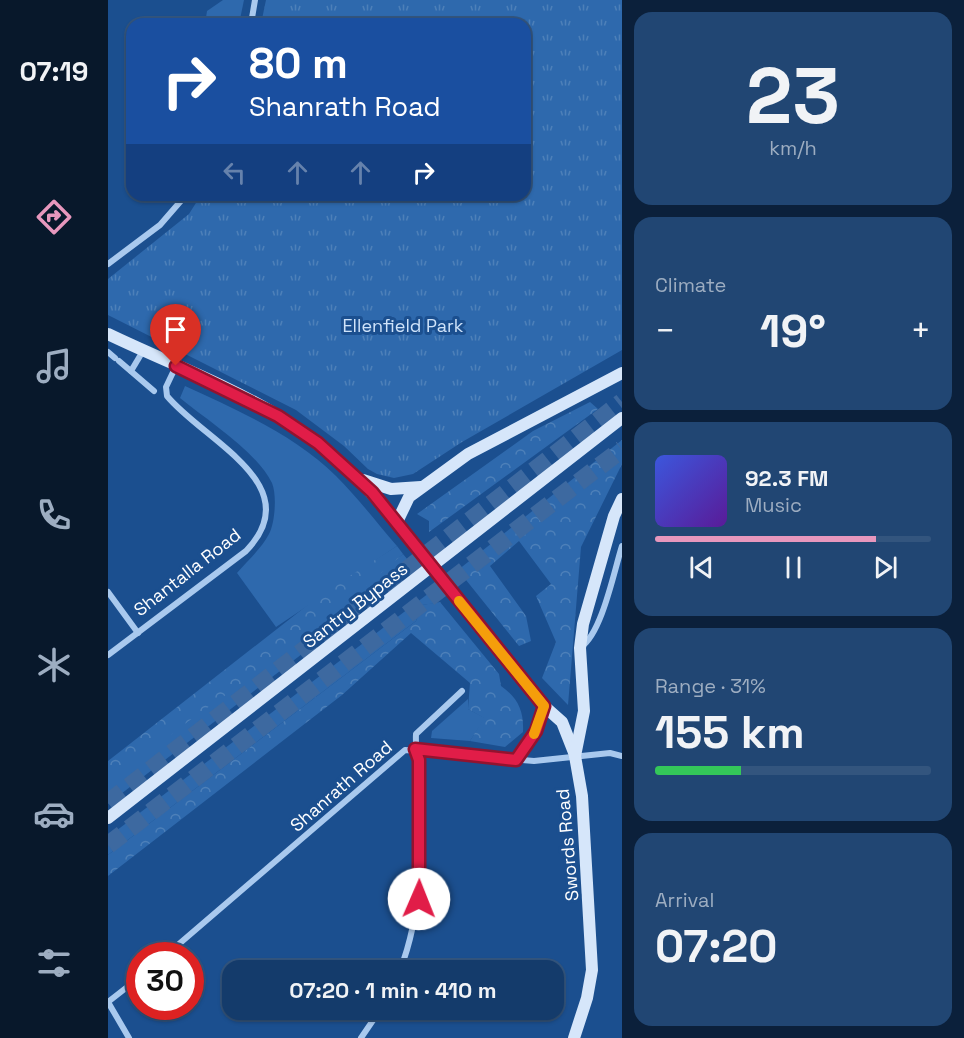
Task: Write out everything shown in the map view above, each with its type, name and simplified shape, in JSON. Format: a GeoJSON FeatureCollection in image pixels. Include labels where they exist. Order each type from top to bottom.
{"type":"FeatureCollection","features":[{"type":"Feature","properties":{"kind":"main road"},"geometry":{"type":"LineString","coordinates":[[110,338],[176,366],[278,416],[318,443],[356,477],[397,522],[544,706],[562,722],[575,756]]}},
{"type":"Feature","properties":{"kind":"main road"},"geometry":{"type":"LineString","coordinates":[[397,522],[409,497],[468,454],[622,373]]}},
{"type":"Feature","properties":{"kind":"main road","name":"Santry Bypass"},"geometry":{"type":"LineString","coordinates":[[108,818],[622,418]]}},
{"type":"Feature","properties":{"kind":"main road"},"geometry":{"type":"LineString","coordinates":[[356,477],[391,489],[423,487]]}},
{"type":"Feature","properties":{"kind":"main road","name":"Swords Road"},"geometry":{"type":"LineString","coordinates":[[574,1038],[587,998],[592,970],[582,796],[575,756],[584,711],[580,648],[583,624],[614,516],[622,499]]}},
{"type":"Feature","properties":{"kind":"street"},"geometry":{"type":"LineString","coordinates":[[251,18],[255,0]]}},
{"type":"Feature","properties":{"kind":"street"},"geometry":{"type":"LineString","coordinates":[[108,264],[160,225],[181,201]]}},
{"type":"Feature","properties":{"kind":"street"},"geometry":{"type":"LineString","coordinates":[[108,351],[154,391]]}},
{"type":"Feature","properties":{"kind":"street"},"geometry":{"type":"LineString","coordinates":[[131,371],[143,351]]}},
{"type":"Feature","properties":{"kind":"street","name":"Shantalla Road"},"geometry":{"type":"LineString","coordinates":[[108,656],[246,551],[261,531],[264,521],[266,503],[259,481],[167,396],[166,387],[176,366]]}},
{"type":"Feature","properties":{"kind":"street"},"geometry":{"type":"LineString","coordinates":[[580,648],[586,644],[594,630],[622,546]]}},
{"type":"Feature","properties":{"kind":"street"},"geometry":{"type":"LineString","coordinates":[[108,592],[138,633]]}},
{"type":"Feature","properties":{"kind":"street"},"geometry":{"type":"LineString","coordinates":[[404,960],[409,948],[419,899],[419,760],[415,749],[416,734],[462,691]]}},
{"type":"Feature","properties":{"kind":"street"},"geometry":{"type":"LineString","coordinates":[[516,760],[536,731],[544,706]]}},
{"type":"Feature","properties":{"kind":"street","name":"Shanrath Road"},"geometry":{"type":"LineString","coordinates":[[181,942],[405,750],[415,749],[534,761],[610,753],[622,756]]}},
{"type":"Feature","properties":{"kind":"street"},"geometry":{"type":"LineString","coordinates":[[126,987],[108,1002],[129,1038]]}},
{"type":"Feature","properties":{"kind":"street"},"geometry":{"type":"LineString","coordinates":[[361,1038],[373,1020]]}},
{"type":"Feature","properties":{"kind":"green space"},"geometry":{"type":"Polygon","coordinates":[[[223,0],[244,0],[240,18],[206,18],[207,11],[223,0]]]}},
{"type":"Feature","properties":{"kind":"green space","name":"Ellenfield Park"},"geometry":{"type":"Polygon","coordinates":[[[266,0],[622,0],[622,350],[462,442],[413,474],[394,478],[368,469],[344,446],[296,410],[108,315],[108,279],[189,214],[197,201],[531,201],[531,18],[262,18],[266,0]]]}},
{"type":"Feature","properties":{"kind":"green space"},"geometry":{"type":"Polygon","coordinates":[[[185,386],[265,425],[320,461],[344,484],[397,546],[276,627],[237,573],[269,534],[274,516],[274,488],[255,459],[180,398],[185,386]]]}},
{"type":"Feature","properties":{"kind":"green space"},"geometry":{"type":"Polygon","coordinates":[[[590,402],[598,409],[429,532],[429,521],[417,514],[533,431],[590,402]]]}},
{"type":"Feature","properties":{"kind":"green space"},"geometry":{"type":"Polygon","coordinates":[[[622,440],[622,464],[581,547],[568,705],[542,678],[556,642],[536,596],[551,584],[519,541],[490,566],[526,616],[531,641],[519,646],[458,570],[622,440]]]}},
{"type":"Feature","properties":{"kind":"green space"},"geometry":{"type":"Polygon","coordinates":[[[397,546],[403,554],[298,645],[194,717],[108,783],[108,761],[323,593],[397,546]]]}},
{"type":"Feature","properties":{"kind":"green space"},"geometry":{"type":"Polygon","coordinates":[[[403,554],[413,566],[359,609],[343,611],[328,623],[324,637],[108,804],[108,782],[403,554]]]}},
{"type":"Feature","properties":{"kind":"green space"},"geometry":{"type":"Polygon","coordinates":[[[429,593],[437,603],[422,605],[416,621],[108,855],[108,837],[429,593]]]}},
{"type":"Feature","properties":{"kind":"green space"},"geometry":{"type":"Polygon","coordinates":[[[440,602],[499,674],[501,686],[512,695],[519,706],[523,732],[505,747],[470,741],[484,718],[468,709],[470,683],[411,633],[342,695],[108,876],[108,855],[416,621],[422,605],[440,602]]]}},
{"type":"Feature","properties":{"kind":"green space"},"geometry":{"type":"Polygon","coordinates":[[[468,699],[468,709],[485,718],[470,741],[431,738],[432,731],[468,699]]]}},
{"type":"Feature","properties":{"kind":"tunnel"},"geometry":{"type":"LineString","coordinates":[[108,803],[622,402]]}},
{"type":"Feature","properties":{"kind":"tunnel"},"geometry":{"type":"LineString","coordinates":[[108,845],[622,449]]}},
{"type":"Feature","properties":{"kind":"slow traffic"},"geometry":{"type":"LineString","coordinates":[[459,601],[544,706],[534,734]]}},
{"type":"Feature","properties":{"kind":"route"},"geometry":{"type":"LineString","coordinates":[[176,366],[278,416],[318,443],[372,492],[544,706],[536,731],[516,760],[415,749],[419,760],[419,899]]}}]}
